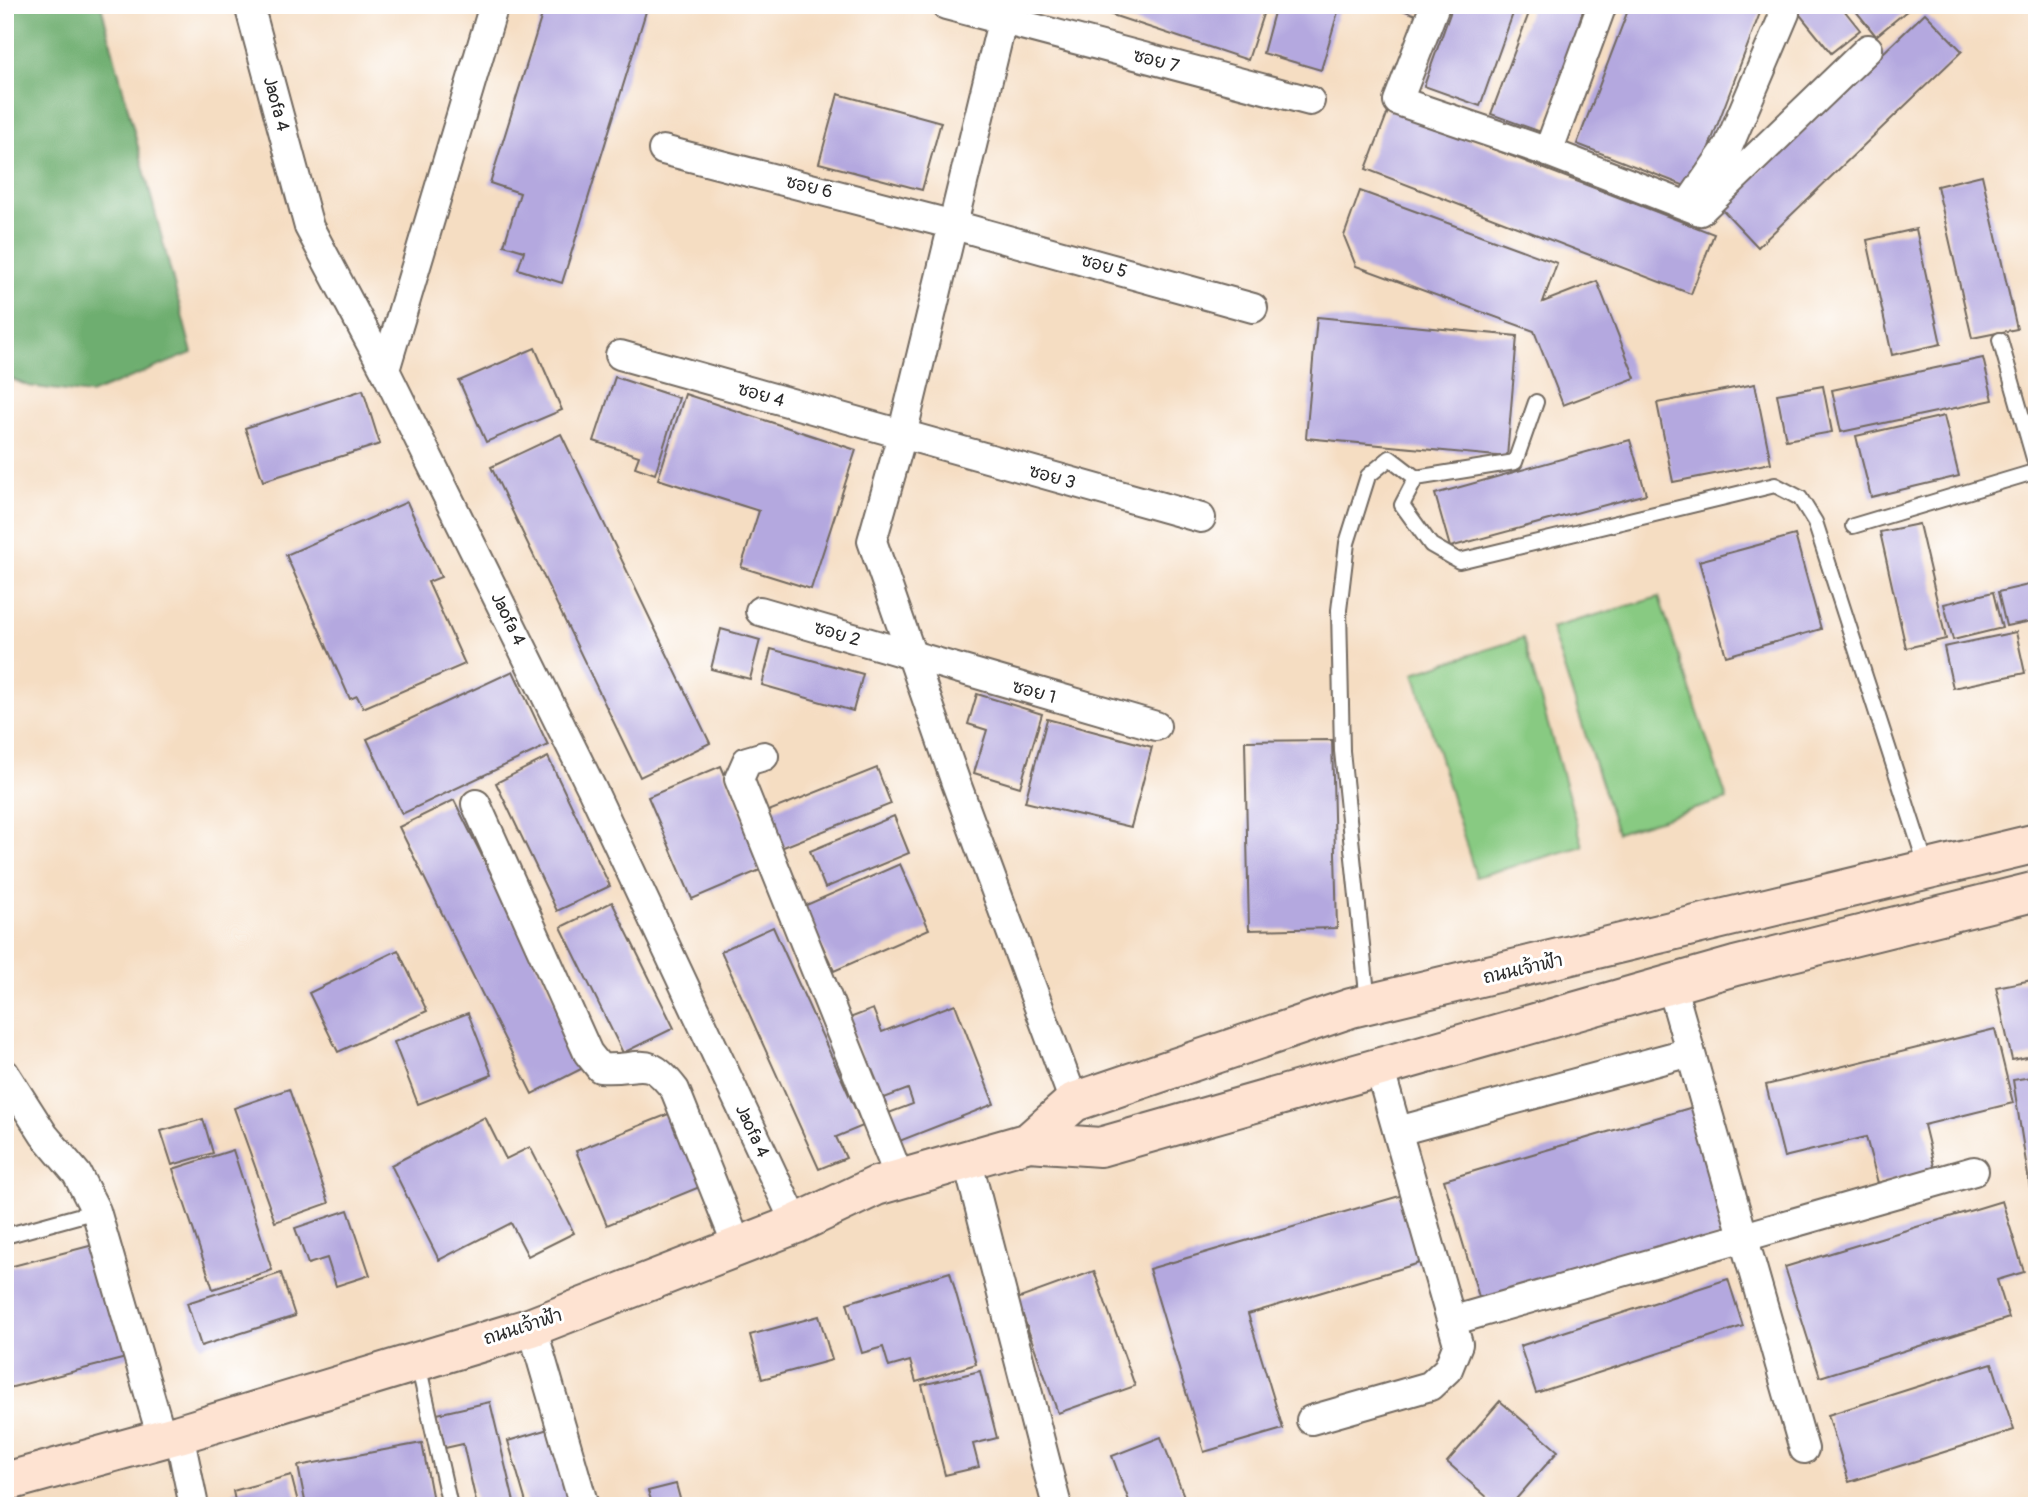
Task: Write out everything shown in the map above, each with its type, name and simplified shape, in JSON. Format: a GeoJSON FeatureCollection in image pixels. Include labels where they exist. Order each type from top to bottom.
{"type":"FeatureCollection","features":[{"type":"Feature","properties":{"kind":"main road","name":"ถนนเจ้าฟ้า"},"geometry":{"type":"LineString","coordinates":[[1029,1142],[1074,1102],[1368,1005],[2037,843]]}},
{"type":"Feature","properties":{"kind":"main road","name":"ถนนเจ้าฟ้า"},"geometry":{"type":"LineString","coordinates":[[5,1482],[170,1436],[418,1359],[532,1327],[796,1224],[876,1186],[967,1159],[1029,1142],[1100,1147],[1671,984],[2037,891]]}},
{"type":"Feature","properties":{"kind":"street","name":"Jaofa 4"},"geometry":{"type":"LineString","coordinates":[[250,5],[309,227],[385,370],[592,789],[796,1224]]}},
{"type":"Feature","properties":{"kind":"street"},"geometry":{"type":"LineString","coordinates":[[385,370],[494,5]]}},
{"type":"Feature","properties":{"kind":"street","name":"ซอย 7"},"geometry":{"type":"LineString","coordinates":[[946,5],[1004,13],[1310,101]]}},
{"type":"Feature","properties":{"kind":"street"},"geometry":{"type":"LineString","coordinates":[[1435,5],[1398,102],[1548,152],[1700,211],[1868,50]]}},
{"type":"Feature","properties":{"kind":"street"},"geometry":{"type":"LineString","coordinates":[[1548,152],[1602,5]]}},
{"type":"Feature","properties":{"kind":"street"},"geometry":{"type":"LineString","coordinates":[[1689,205],[1728,147],[1785,13],[1779,5]]}},
{"type":"Feature","properties":{"kind":"street"},"geometry":{"type":"LineString","coordinates":[[1004,13],[902,435],[872,541],[956,783],[1074,1102]]}},
{"type":"Feature","properties":{"kind":"street","name":"ซอย 6"},"geometry":{"type":"LineString","coordinates":[[663,150],[954,225]]}},
{"type":"Feature","properties":{"kind":"street","name":"ซอย 5"},"geometry":{"type":"LineString","coordinates":[[954,225],[1253,308]]}},
{"type":"Feature","properties":{"kind":"street","name":"ซอย 4"},"geometry":{"type":"LineString","coordinates":[[620,355],[902,435]]}},
{"type":"Feature","properties":{"kind":"street","name":"ซอย 3"},"geometry":{"type":"LineString","coordinates":[[902,435],[1201,518]]}},
{"type":"Feature","properties":{"kind":"street","name":"ซอย 2"},"geometry":{"type":"LineString","coordinates":[[760,611],[913,658]]}},
{"type":"Feature","properties":{"kind":"street","name":"ซอย 1"},"geometry":{"type":"LineString","coordinates":[[913,658],[1156,726]]}},
{"type":"Feature","properties":{"kind":"street"},"geometry":{"type":"LineString","coordinates":[[764,755],[747,761],[739,779],[900,1179]]}},
{"type":"Feature","properties":{"kind":"street"},"geometry":{"type":"LineString","coordinates":[[476,804],[588,1053],[600,1068],[621,1069],[645,1064],[659,1069],[675,1090],[737,1245]]}},
{"type":"Feature","properties":{"kind":"street"},"geometry":{"type":"LineString","coordinates":[[1671,984],[1804,1449]]}},
{"type":"Feature","properties":{"kind":"street"},"geometry":{"type":"LineString","coordinates":[[1398,1131],[1690,1052]]}},
{"type":"Feature","properties":{"kind":"street"},"geometry":{"type":"LineString","coordinates":[[1311,1420],[1430,1386],[1448,1369],[1458,1344],[1379,1067]]}},
{"type":"Feature","properties":{"kind":"street"},"geometry":{"type":"LineString","coordinates":[[5,1074],[44,1135],[77,1174],[96,1211],[194,1506]]}},
{"type":"Feature","properties":{"kind":"street"},"geometry":{"type":"LineString","coordinates":[[967,1159],[1057,1506]]}},
{"type":"Feature","properties":{"kind":"street"},"geometry":{"type":"LineString","coordinates":[[1451,1321],[1974,1171]]}},
{"type":"Feature","properties":{"kind":"street"},"geometry":{"type":"LineString","coordinates":[[532,1327],[584,1506]]}},
{"type":"Feature","properties":{"kind":"lane"},"geometry":{"type":"LineString","coordinates":[[1853,526],[2037,470],[2000,340]]}},
{"type":"Feature","properties":{"kind":"lane"},"geometry":{"type":"LineString","coordinates":[[1368,1005],[1342,751],[1339,610],[1346,543],[1368,476],[1390,458],[1416,478],[1515,462],[1536,402]]}},
{"type":"Feature","properties":{"kind":"lane"},"geometry":{"type":"LineString","coordinates":[[1416,478],[1402,505],[1431,545],[1459,561],[1775,485],[1801,498],[1815,522],[1928,870]]}},
{"type":"Feature","properties":{"kind":"lane"},"geometry":{"type":"LineString","coordinates":[[5,1236],[96,1211]]}},
{"type":"Feature","properties":{"kind":"lane"},"geometry":{"type":"LineString","coordinates":[[418,1359],[450,1506]]}},
{"type":"Feature","properties":{"kind":"green space"},"geometry":{"type":"Polygon","coordinates":[[[5,5],[101,5],[192,353],[90,394],[28,386],[5,376],[5,5]]]}},
{"type":"Feature","properties":{"kind":"green space"},"geometry":{"type":"Polygon","coordinates":[[[1659,597],[1727,799],[1617,833],[1551,628],[1659,597]]]}},
{"type":"Feature","properties":{"kind":"green space"},"geometry":{"type":"Polygon","coordinates":[[[1523,638],[1583,846],[1476,877],[1414,673],[1523,638]]]}},
{"type":"Feature","properties":{"kind":"building"},"geometry":{"type":"Polygon","coordinates":[[[545,5],[648,5],[562,283],[518,269],[524,251],[504,245],[520,193],[490,183],[545,5]]]}},
{"type":"Feature","properties":{"kind":"building"},"geometry":{"type":"Polygon","coordinates":[[[1082,5],[1266,5],[1248,60],[1082,5]]]}},
{"type":"Feature","properties":{"kind":"building"},"geometry":{"type":"Polygon","coordinates":[[[1276,5],[1340,5],[1321,70],[1263,53],[1276,5]]]}},
{"type":"Feature","properties":{"kind":"building"},"geometry":{"type":"Polygon","coordinates":[[[1389,5],[1420,5],[1416,15],[1389,5]]]}},
{"type":"Feature","properties":{"kind":"building"},"geometry":{"type":"Polygon","coordinates":[[[1453,5],[1516,5],[1480,106],[1424,86],[1453,5]]]}},
{"type":"Feature","properties":{"kind":"building"},"geometry":{"type":"Polygon","coordinates":[[[1532,5],[1585,5],[1579,22],[1582,23],[1541,132],[1491,114],[1532,5]]]}},
{"type":"Feature","properties":{"kind":"building"},"geometry":{"type":"Polygon","coordinates":[[[1630,5],[1763,5],[1693,189],[1577,144],[1630,5]]]}},
{"type":"Feature","properties":{"kind":"building"},"geometry":{"type":"Polygon","coordinates":[[[1792,5],[1840,5],[1860,30],[1831,53],[1792,5]]]}},
{"type":"Feature","properties":{"kind":"building"},"geometry":{"type":"Polygon","coordinates":[[[1851,5],[1914,5],[1876,36],[1851,5]]]}},
{"type":"Feature","properties":{"kind":"building"},"geometry":{"type":"Polygon","coordinates":[[[1925,13],[1962,51],[1758,247],[1721,208],[1925,13]]]}},
{"type":"Feature","properties":{"kind":"building"},"geometry":{"type":"Polygon","coordinates":[[[838,94],[941,122],[922,190],[819,163],[838,94]]]}},
{"type":"Feature","properties":{"kind":"building"},"geometry":{"type":"Polygon","coordinates":[[[1389,109],[1714,234],[1691,294],[1366,169],[1389,109]]]}},
{"type":"Feature","properties":{"kind":"building"},"geometry":{"type":"Polygon","coordinates":[[[1982,175],[2017,329],[1972,338],[1937,186],[1982,175]]]}},
{"type":"Feature","properties":{"kind":"building"},"geometry":{"type":"Polygon","coordinates":[[[1360,191],[1557,263],[1543,302],[1597,281],[1635,378],[1563,405],[1534,331],[1356,266],[1344,236],[1360,191]]]}},
{"type":"Feature","properties":{"kind":"building"},"geometry":{"type":"Polygon","coordinates":[[[1916,229],[1941,344],[1892,355],[1867,240],[1916,229]]]}},
{"type":"Feature","properties":{"kind":"building"},"geometry":{"type":"Polygon","coordinates":[[[2037,290],[2037,317],[2036,317],[2029,292],[2037,290]]]}},
{"type":"Feature","properties":{"kind":"building"},"geometry":{"type":"Polygon","coordinates":[[[1317,317],[1517,336],[1507,457],[1306,438],[1317,317]]]}},
{"type":"Feature","properties":{"kind":"building"},"geometry":{"type":"Polygon","coordinates":[[[535,348],[562,410],[486,442],[459,381],[535,348]]]}},
{"type":"Feature","properties":{"kind":"building"},"geometry":{"type":"Polygon","coordinates":[[[1983,358],[1993,400],[1841,432],[1832,390],[1983,358]]]}},
{"type":"Feature","properties":{"kind":"building"},"geometry":{"type":"Polygon","coordinates":[[[615,377],[679,398],[655,474],[635,467],[639,456],[594,441],[615,377]]]}},
{"type":"Feature","properties":{"kind":"building"},"geometry":{"type":"Polygon","coordinates":[[[1755,384],[1771,463],[1673,482],[1657,403],[1755,384]]]}},
{"type":"Feature","properties":{"kind":"building"},"geometry":{"type":"Polygon","coordinates":[[[1823,386],[1832,432],[1786,440],[1777,394],[1823,386]]]}},
{"type":"Feature","properties":{"kind":"building"},"geometry":{"type":"Polygon","coordinates":[[[363,390],[380,444],[263,481],[245,428],[363,390]]]}},
{"type":"Feature","properties":{"kind":"building"},"geometry":{"type":"Polygon","coordinates":[[[685,394],[856,450],[811,589],[741,567],[759,511],[658,479],[685,394]]]}},
{"type":"Feature","properties":{"kind":"building"},"geometry":{"type":"Polygon","coordinates":[[[1944,416],[1959,476],[1871,497],[1856,436],[1944,416]]]}},
{"type":"Feature","properties":{"kind":"building"},"geometry":{"type":"Polygon","coordinates":[[[561,434],[710,743],[640,777],[491,467],[561,434]]]}},
{"type":"Feature","properties":{"kind":"building"},"geometry":{"type":"Polygon","coordinates":[[[1630,440],[1646,494],[1450,547],[1435,494],[1630,440]]]}},
{"type":"Feature","properties":{"kind":"building"},"geometry":{"type":"Polygon","coordinates":[[[407,502],[441,577],[428,582],[465,664],[363,708],[357,696],[350,699],[286,555],[407,502]]]}},
{"type":"Feature","properties":{"kind":"building"},"geometry":{"type":"Polygon","coordinates":[[[1919,524],[1946,639],[1906,648],[1880,532],[1919,524]]]}},
{"type":"Feature","properties":{"kind":"building"},"geometry":{"type":"Polygon","coordinates":[[[1795,535],[1821,629],[1726,656],[1699,561],[1795,535]]]}},
{"type":"Feature","properties":{"kind":"building"},"geometry":{"type":"Polygon","coordinates":[[[2037,583],[2037,620],[2006,626],[1998,592],[2037,583]]]}},
{"type":"Feature","properties":{"kind":"building"},"geometry":{"type":"Polygon","coordinates":[[[1993,592],[2002,628],[1953,640],[1944,604],[1993,592]]]}},
{"type":"Feature","properties":{"kind":"building"},"geometry":{"type":"Polygon","coordinates":[[[721,629],[760,640],[750,679],[711,669],[721,629]]]}},
{"type":"Feature","properties":{"kind":"building"},"geometry":{"type":"Polygon","coordinates":[[[2016,632],[2025,673],[1953,688],[1944,647],[2016,632]]]}},
{"type":"Feature","properties":{"kind":"building"},"geometry":{"type":"Polygon","coordinates":[[[771,649],[863,674],[853,711],[762,685],[771,649]]]}},
{"type":"Feature","properties":{"kind":"building"},"geometry":{"type":"Polygon","coordinates":[[[513,671],[548,745],[402,814],[367,739],[513,671]]]}},
{"type":"Feature","properties":{"kind":"building"},"geometry":{"type":"Polygon","coordinates":[[[977,694],[1042,714],[1020,787],[974,773],[987,730],[968,724],[977,694]]]}},
{"type":"Feature","properties":{"kind":"building"},"geometry":{"type":"Polygon","coordinates":[[[1047,719],[1152,747],[1131,827],[1025,802],[1047,719]]]}},
{"type":"Feature","properties":{"kind":"building"},"geometry":{"type":"Polygon","coordinates":[[[1332,740],[1337,928],[1249,930],[1245,741],[1332,740]]]}},
{"type":"Feature","properties":{"kind":"building"},"geometry":{"type":"Polygon","coordinates":[[[548,757],[610,886],[557,911],[496,783],[548,757]]]}},
{"type":"Feature","properties":{"kind":"building"},"geometry":{"type":"Polygon","coordinates":[[[721,766],[765,868],[692,899],[648,797],[721,766]]]}},
{"type":"Feature","properties":{"kind":"building"},"geometry":{"type":"Polygon","coordinates":[[[877,768],[891,804],[781,848],[766,812],[877,768]]]}},
{"type":"Feature","properties":{"kind":"building"},"geometry":{"type":"Polygon","coordinates":[[[454,800],[587,1066],[532,1094],[399,827],[454,800]]]}},
{"type":"Feature","properties":{"kind":"building"},"geometry":{"type":"Polygon","coordinates":[[[894,816],[909,853],[825,888],[810,851],[894,816]]]}},
{"type":"Feature","properties":{"kind":"building"},"geometry":{"type":"Polygon","coordinates":[[[900,864],[929,929],[834,971],[804,906],[900,864]]]}},
{"type":"Feature","properties":{"kind":"building"},"geometry":{"type":"Polygon","coordinates":[[[612,902],[674,1028],[623,1053],[561,927],[612,902]]]}},
{"type":"Feature","properties":{"kind":"building"},"geometry":{"type":"Polygon","coordinates":[[[773,927],[863,1126],[836,1137],[846,1158],[819,1169],[721,951],[773,927]]]}},
{"type":"Feature","properties":{"kind":"building"},"geometry":{"type":"Polygon","coordinates":[[[398,950],[427,1011],[338,1052],[309,993],[398,950]]]}},
{"type":"Feature","properties":{"kind":"building"},"geometry":{"type":"Polygon","coordinates":[[[2037,979],[2037,1055],[2012,1060],[1996,987],[2037,979]]]}},
{"type":"Feature","properties":{"kind":"building"},"geometry":{"type":"Polygon","coordinates":[[[955,1004],[994,1104],[897,1142],[886,1114],[913,1104],[908,1089],[879,1100],[847,1019],[873,1009],[882,1032],[955,1004]]]}},
{"type":"Feature","properties":{"kind":"building"},"geometry":{"type":"Polygon","coordinates":[[[468,1013],[492,1075],[418,1104],[394,1042],[468,1013]]]}},
{"type":"Feature","properties":{"kind":"building"},"geometry":{"type":"Polygon","coordinates":[[[1995,1029],[2013,1103],[1924,1125],[1935,1170],[1878,1183],[1866,1137],[1784,1157],[1766,1085],[1995,1029]]]}},
{"type":"Feature","properties":{"kind":"building"},"geometry":{"type":"Polygon","coordinates":[[[2037,1076],[2037,1220],[2035,1220],[2013,1080],[2037,1076]]]}},
{"type":"Feature","properties":{"kind":"building"},"geometry":{"type":"Polygon","coordinates":[[[289,1089],[329,1203],[275,1222],[234,1108],[289,1089]]]}},
{"type":"Feature","properties":{"kind":"building"},"geometry":{"type":"Polygon","coordinates":[[[1693,1107],[1731,1234],[1482,1307],[1444,1180],[1693,1107]]]}},
{"type":"Feature","properties":{"kind":"building"},"geometry":{"type":"Polygon","coordinates":[[[676,1111],[707,1184],[607,1225],[576,1151],[676,1111]]]}},
{"type":"Feature","properties":{"kind":"building"},"geometry":{"type":"Polygon","coordinates":[[[485,1117],[506,1159],[530,1147],[574,1233],[528,1256],[511,1223],[439,1260],[391,1165],[485,1117]]]}},
{"type":"Feature","properties":{"kind":"building"},"geometry":{"type":"Polygon","coordinates":[[[203,1119],[213,1153],[172,1165],[161,1131],[203,1119]]]}},
{"type":"Feature","properties":{"kind":"building"},"geometry":{"type":"Polygon","coordinates":[[[233,1150],[272,1270],[213,1289],[173,1169],[233,1150]]]}},
{"type":"Feature","properties":{"kind":"building"},"geometry":{"type":"Polygon","coordinates":[[[1403,1195],[1423,1262],[1248,1314],[1283,1429],[1204,1452],[1149,1269],[1403,1195]]]}},
{"type":"Feature","properties":{"kind":"building"},"geometry":{"type":"Polygon","coordinates":[[[2002,1201],[2024,1272],[1997,1280],[2009,1318],[1820,1377],[1785,1267],[2002,1201]]]}},
{"type":"Feature","properties":{"kind":"building"},"geometry":{"type":"Polygon","coordinates":[[[348,1210],[370,1275],[336,1286],[327,1258],[308,1264],[295,1228],[348,1210]]]}},
{"type":"Feature","properties":{"kind":"building"},"geometry":{"type":"Polygon","coordinates":[[[101,1243],[130,1357],[5,1389],[5,1268],[101,1243]]]}},
{"type":"Feature","properties":{"kind":"building"},"geometry":{"type":"Polygon","coordinates":[[[1094,1271],[1135,1386],[1058,1413],[1017,1299],[1094,1271]]]}},
{"type":"Feature","properties":{"kind":"building"},"geometry":{"type":"Polygon","coordinates":[[[950,1272],[976,1364],[916,1382],[910,1361],[889,1367],[883,1347],[862,1353],[847,1303],[950,1272]]]}},
{"type":"Feature","properties":{"kind":"building"},"geometry":{"type":"Polygon","coordinates":[[[281,1273],[295,1316],[201,1346],[187,1303],[281,1273]]]}},
{"type":"Feature","properties":{"kind":"building"},"geometry":{"type":"Polygon","coordinates":[[[1728,1279],[1743,1326],[1536,1393],[1520,1346],[1728,1279]]]}},
{"type":"Feature","properties":{"kind":"building"},"geometry":{"type":"Polygon","coordinates":[[[819,1316],[832,1360],[762,1379],[750,1335],[819,1316]]]}},
{"type":"Feature","properties":{"kind":"building"},"geometry":{"type":"Polygon","coordinates":[[[1992,1363],[2014,1430],[1849,1482],[1828,1415],[1992,1363]]]}},
{"type":"Feature","properties":{"kind":"building"},"geometry":{"type":"Polygon","coordinates":[[[980,1371],[997,1438],[973,1444],[979,1467],[945,1475],[922,1385],[980,1371]]]}},
{"type":"Feature","properties":{"kind":"building"},"geometry":{"type":"Polygon","coordinates":[[[1500,1401],[1558,1451],[1510,1506],[1497,1506],[1447,1462],[1500,1401]]]}},
{"type":"Feature","properties":{"kind":"building"},"geometry":{"type":"Polygon","coordinates":[[[490,1402],[515,1506],[477,1506],[463,1444],[445,1448],[437,1414],[490,1402]]]}},
{"type":"Feature","properties":{"kind":"building"},"geometry":{"type":"Polygon","coordinates":[[[555,1427],[577,1500],[556,1506],[527,1506],[508,1441],[555,1427]]]}},
{"type":"Feature","properties":{"kind":"building"},"geometry":{"type":"Polygon","coordinates":[[[1161,1437],[1187,1504],[1131,1506],[1112,1456],[1161,1437]]]}},
{"type":"Feature","properties":{"kind":"building"},"geometry":{"type":"Polygon","coordinates":[[[422,1443],[434,1506],[306,1506],[298,1466],[422,1443]]]}},
{"type":"Feature","properties":{"kind":"building"},"geometry":{"type":"Polygon","coordinates":[[[291,1475],[299,1506],[236,1506],[233,1491],[291,1475]]]}},
{"type":"Feature","properties":{"kind":"building"},"geometry":{"type":"Polygon","coordinates":[[[676,1484],[682,1506],[646,1506],[652,1503],[648,1491],[676,1484]]]}}]}
